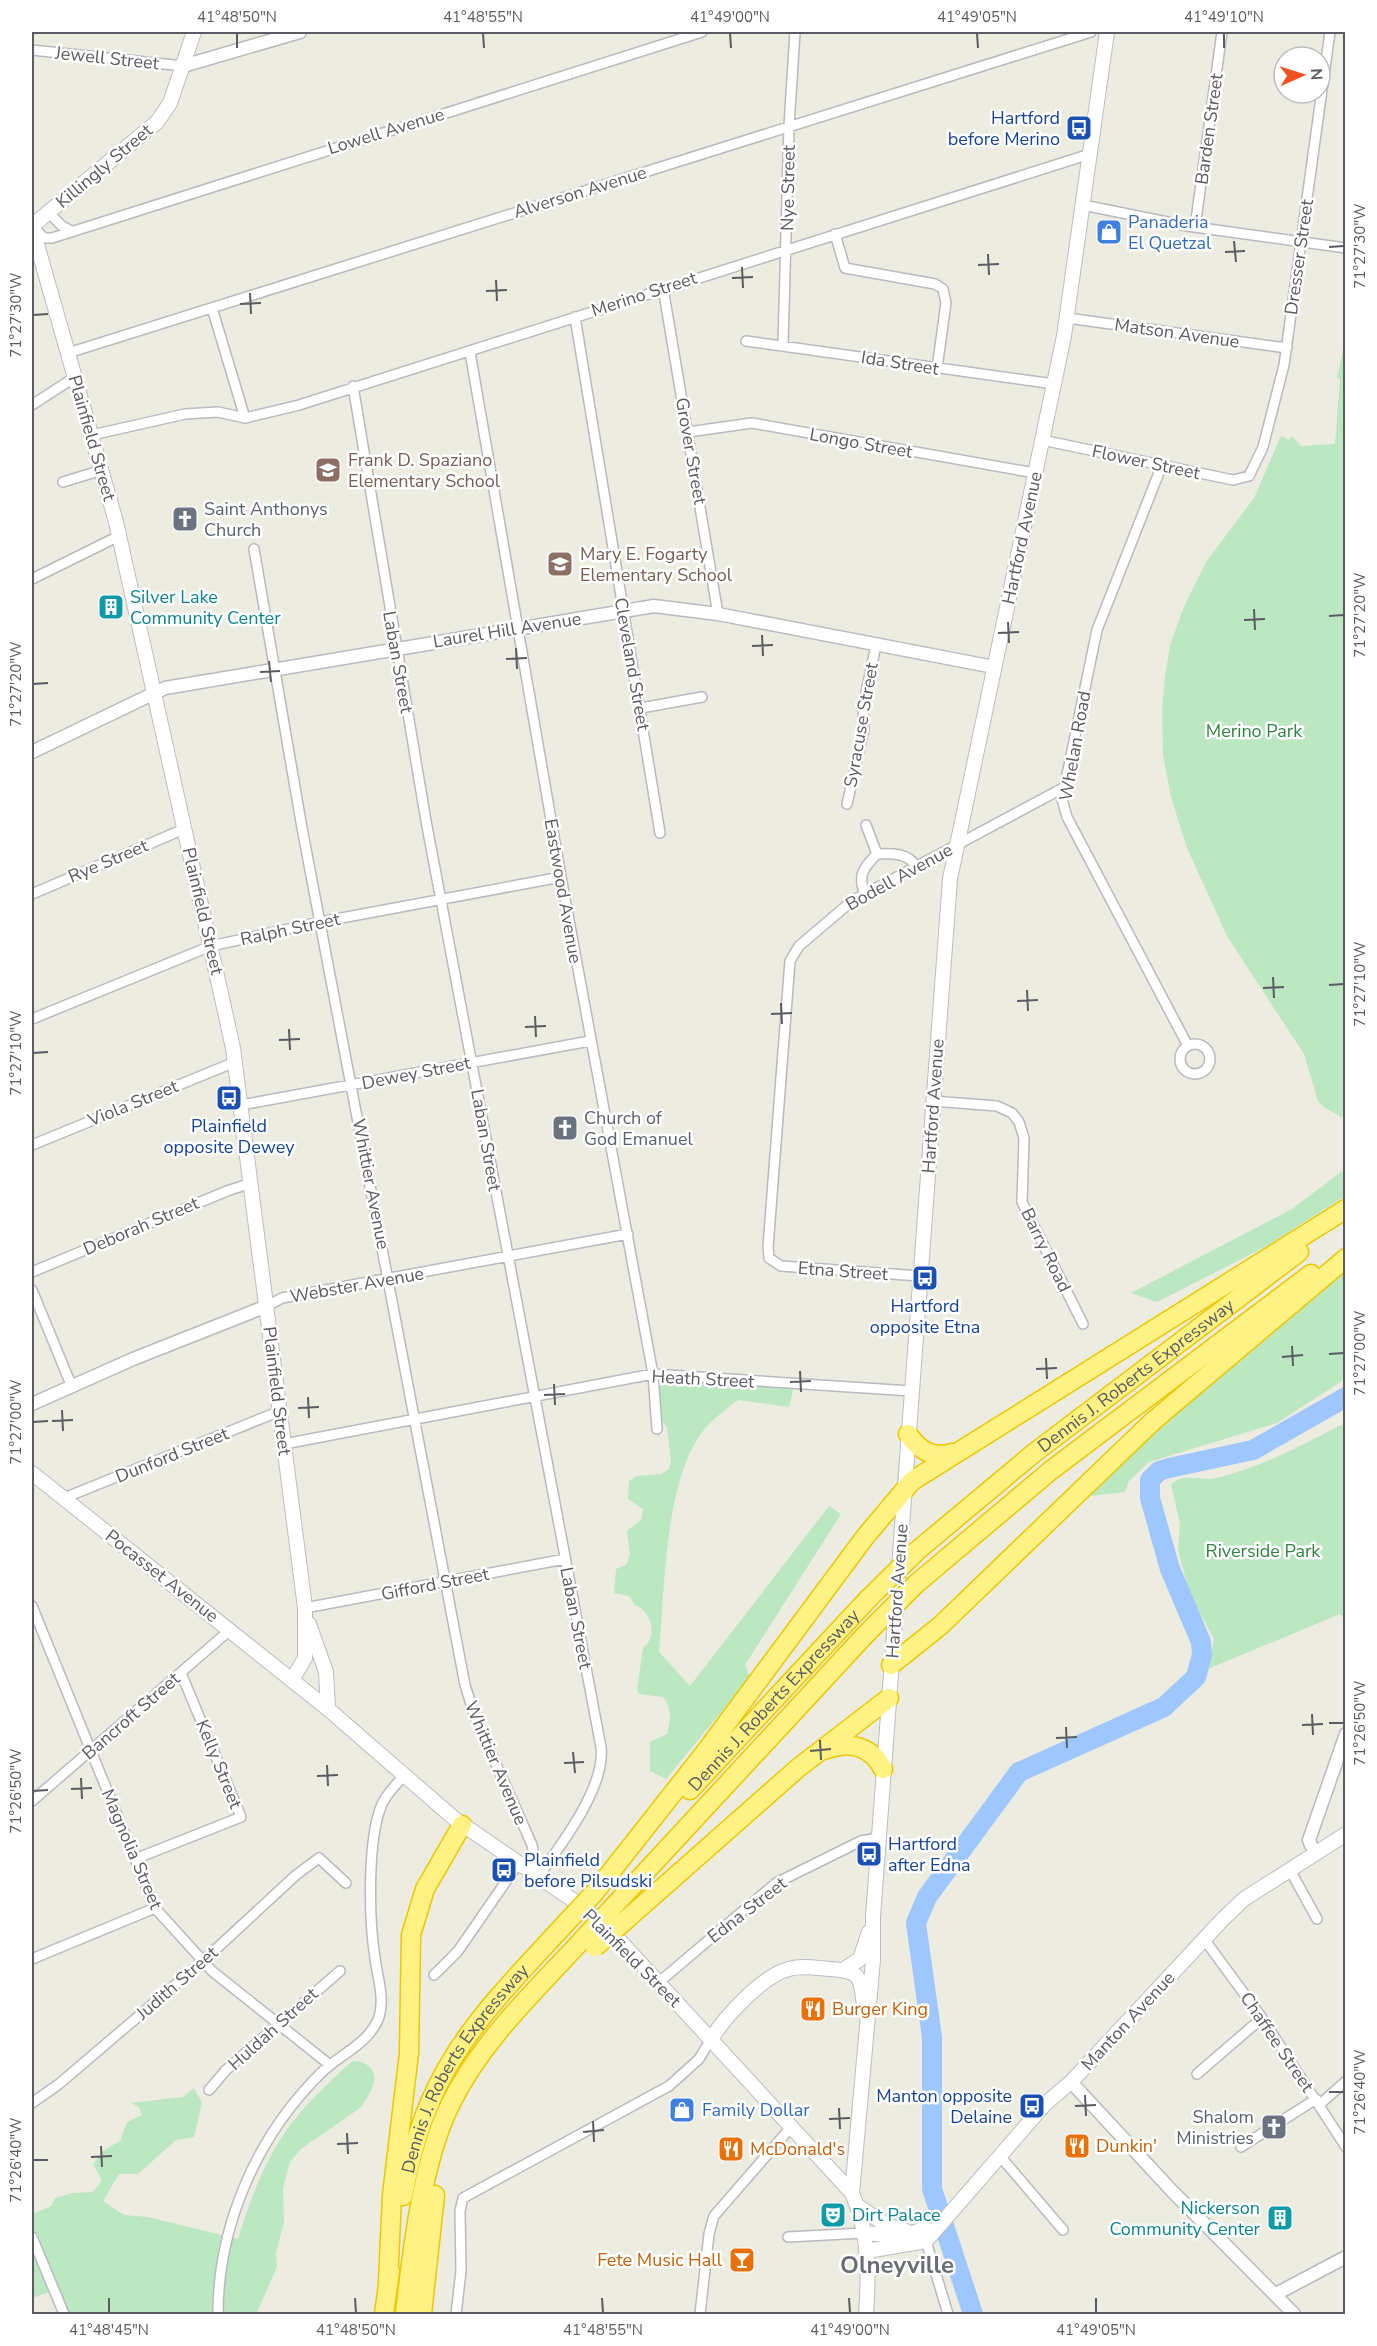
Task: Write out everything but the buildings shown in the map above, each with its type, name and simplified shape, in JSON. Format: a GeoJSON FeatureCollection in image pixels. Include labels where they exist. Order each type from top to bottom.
{"type":"FeatureCollection","features":[{"type":"Feature","properties":{"kind":"highway"},"geometry":{"type":"LineString","coordinates":[[595,1892],[703,1755],[865,1537],[904,1489],[916,1478],[1346,1209]]}},
{"type":"Feature","properties":{"kind":"highway","name":"Dennis J. Roberts Expressway"},"geometry":{"type":"LineString","coordinates":[[384,2314],[413,2148],[437,2084],[475,2024],[869,1598],[918,1550],[1034,1454],[1346,1216]]}},
{"type":"Feature","properties":{"kind":"highway","name":"Dennis J. Roberts Expressway"},"geometry":{"type":"LineString","coordinates":[[405,2314],[426,2180],[449,2106],[480,2057],[516,2011],[590,1943],[613,1907],[866,1634],[916,1584],[1035,1482],[1346,1247]]}},
{"type":"Feature","properties":{"kind":"highway"},"geometry":{"type":"LineString","coordinates":[[891,1665],[956,1610],[1152,1422],[1346,1258]]}},
{"type":"Feature","properties":{"kind":"highway"},"geometry":{"type":"LineString","coordinates":[[908,1434],[921,1449],[932,1455],[945,1455],[959,1451]]}},
{"type":"Feature","properties":{"kind":"highway"},"geometry":{"type":"LineString","coordinates":[[590,1943],[627,1919],[812,1756],[889,1698]]}},
{"type":"Feature","properties":{"kind":"highway"},"geometry":{"type":"LineString","coordinates":[[812,1756],[834,1746],[854,1745],[871,1753],[884,1769]]}},
{"type":"Feature","properties":{"kind":"highway"},"geometry":{"type":"LineString","coordinates":[[388,2282],[392,2195],[410,2046],[411,1935],[425,1889],[462,1825]]}},
{"type":"Feature","properties":{"kind":"highway"},"geometry":{"type":"LineString","coordinates":[[422,2314],[440,2164],[451,2127],[480,2057]]}},
{"type":"Feature","properties":{"kind":"main road","name":"Killingly Street"},"geometry":{"type":"LineString","coordinates":[[32,226],[156,122],[170,103],[194,32]]}},
{"type":"Feature","properties":{"kind":"main road","name":"Hartford Avenue"},"geometry":{"type":"LineString","coordinates":[[855,2200],[856,2152],[873,1960],[878,1838],[949,890],[1067,318],[1107,32]]}},
{"type":"Feature","properties":{"kind":"main road","name":"Plainfield Street"},"geometry":{"type":"LineString","coordinates":[[32,226],[119,536],[235,1062],[305,1608],[304,1659],[292,1680],[462,1825],[599,1920],[826,2162],[855,2200]]}},
{"type":"Feature","properties":{"kind":"main road","name":"Pocasset Avenue"},"geometry":{"type":"LineString","coordinates":[[32,1473],[292,1680]]}},
{"type":"Feature","properties":{"kind":"main road","name":"Plainfield Street"},"geometry":{"type":"LineString","coordinates":[[305,1608],[326,1672],[328,1709]]}},
{"type":"Feature","properties":{"kind":"main road","name":"Manton Avenue"},"geometry":{"type":"LineString","coordinates":[[929,2236],[1045,2104],[1071,2082],[1244,1899],[1290,1870],[1313,1850],[1346,1834]]}},
{"type":"Feature","properties":{"kind":"main road"},"geometry":{"type":"LineString","coordinates":[[843,1970],[862,1956],[873,1917]]}},
{"type":"Feature","properties":{"kind":"main road"},"geometry":{"type":"LineString","coordinates":[[711,2039],[727,2018],[775,1974],[792,1968],[843,1970],[851,1972],[860,1979],[866,2028]]}},
{"type":"Feature","properties":{"kind":"main road"},"geometry":{"type":"LineString","coordinates":[[826,2162],[843,2163],[856,2152]]}},
{"type":"Feature","properties":{"kind":"main road"},"geometry":{"type":"LineString","coordinates":[[855,2200],[886,2225],[914,2233]]}},
{"type":"Feature","properties":{"kind":"main road"},"geometry":{"type":"LineString","coordinates":[[855,2200],[867,2251],[866,2314]]}},
{"type":"Feature","properties":{"kind":"main road"},"geometry":{"type":"LineString","coordinates":[[863,2233],[904,2236],[923,2229],[929,2236],[867,2251]]}},
{"type":"Feature","properties":{"kind":"street"},"geometry":{"type":"LineString","coordinates":[[183,66],[300,32]]}},
{"type":"Feature","properties":{"kind":"street","name":"Lowell Avenue"},"geometry":{"type":"LineString","coordinates":[[32,226],[44,238],[52,238],[702,32]]}},
{"type":"Feature","properties":{"kind":"street","name":"Nye Street"},"geometry":{"type":"LineString","coordinates":[[783,345],[789,126],[795,32]]}},
{"type":"Feature","properties":{"kind":"street","name":"Alverson Avenue"},"geometry":{"type":"LineString","coordinates":[[68,353],[1091,32]]}},
{"type":"Feature","properties":{"kind":"street","name":"Barden Street"},"geometry":{"type":"LineString","coordinates":[[1195,227],[1222,32]]}},
{"type":"Feature","properties":{"kind":"street","name":"Dresser Street"},"geometry":{"type":"LineString","coordinates":[[1248,476],[1268,434],[1287,348],[1330,32]]}},
{"type":"Feature","properties":{"kind":"street","name":"Jewell Street"},"geometry":{"type":"LineString","coordinates":[[32,50],[183,66]]}},
{"type":"Feature","properties":{"kind":"street","name":"Merino Street"},"geometry":{"type":"LineString","coordinates":[[92,435],[196,414],[218,412],[245,418],[299,405],[353,386],[470,352],[787,248],[1090,154]]}},
{"type":"Feature","properties":{"kind":"street"},"geometry":{"type":"LineString","coordinates":[[1083,205],[1195,227],[1346,248]]}},
{"type":"Feature","properties":{"kind":"street"},"geometry":{"type":"LineString","coordinates":[[49,213],[62,226],[71,231]]}},
{"type":"Feature","properties":{"kind":"street"},"geometry":{"type":"LineString","coordinates":[[835,234],[845,268],[935,284],[943,289],[946,303],[937,368]]}},
{"type":"Feature","properties":{"kind":"street","name":"Grover Street"},"geometry":{"type":"LineString","coordinates":[[663,288],[718,614]]}},
{"type":"Feature","properties":{"kind":"street"},"geometry":{"type":"LineString","coordinates":[[212,308],[245,418]]}},
{"type":"Feature","properties":{"kind":"street","name":"Cleveland Street"},"geometry":{"type":"LineString","coordinates":[[575,316],[660,833]]}},
{"type":"Feature","properties":{"kind":"street","name":"Matson Avenue"},"geometry":{"type":"LineString","coordinates":[[1067,318],[1287,348]]}},
{"type":"Feature","properties":{"kind":"street","name":"Ida Street"},"geometry":{"type":"LineString","coordinates":[[746,341],[1054,384]]}},
{"type":"Feature","properties":{"kind":"street","name":"Eastwood Avenue"},"geometry":{"type":"LineString","coordinates":[[470,352],[590,1041],[653,1374],[657,1429]]}},
{"type":"Feature","properties":{"kind":"street"},"geometry":{"type":"LineString","coordinates":[[32,405],[75,377]]}},
{"type":"Feature","properties":{"kind":"street","name":"Laban Street"},"geometry":{"type":"LineString","coordinates":[[353,386],[395,648],[602,1760],[576,1824],[538,1877]]}},
{"type":"Feature","properties":{"kind":"street","name":"Longo Street"},"geometry":{"type":"LineString","coordinates":[[688,432],[752,423],[1035,474]]}},
{"type":"Feature","properties":{"kind":"street","name":"Flower Street"},"geometry":{"type":"LineString","coordinates":[[1042,440],[1233,480],[1248,476]]}},
{"type":"Feature","properties":{"kind":"street","name":"Whelan Road"},"geometry":{"type":"LineString","coordinates":[[1162,465],[1097,630],[1063,788],[1063,805],[1066,817],[1188,1046]]}},
{"type":"Feature","properties":{"kind":"street"},"geometry":{"type":"LineString","coordinates":[[63,482],[102,470]]}},
{"type":"Feature","properties":{"kind":"street"},"geometry":{"type":"LineString","coordinates":[[32,579],[119,536]]}},
{"type":"Feature","properties":{"kind":"street","name":"Whittier Avenue"},"geometry":{"type":"LineString","coordinates":[[254,549],[320,922],[470,1705],[532,1845],[538,1877]]}},
{"type":"Feature","properties":{"kind":"street","name":"Laurel Hill Avenue"},"geometry":{"type":"LineString","coordinates":[[32,752],[165,688],[395,648],[664,606],[718,614],[994,667]]}},
{"type":"Feature","properties":{"kind":"street","name":"Syracuse Street"},"geometry":{"type":"LineString","coordinates":[[847,804],[864,729],[863,708],[876,645]]}},
{"type":"Feature","properties":{"kind":"street"},"geometry":{"type":"LineString","coordinates":[[641,708],[702,697]]}},
{"type":"Feature","properties":{"kind":"street","name":"Bodell Avenue"},"geometry":{"type":"LineString","coordinates":[[770,1258],[768,1240],[790,961],[804,941],[845,906],[1063,788]]}},
{"type":"Feature","properties":{"kind":"street"},"geometry":{"type":"LineString","coordinates":[[866,825],[877,854]]}},
{"type":"Feature","properties":{"kind":"street","name":"Rye Street"},"geometry":{"type":"LineString","coordinates":[[32,894],[184,829]]}},
{"type":"Feature","properties":{"kind":"street"},"geometry":{"type":"LineString","coordinates":[[865,894],[860,878],[863,867],[877,854],[906,856],[916,867]]}},
{"type":"Feature","properties":{"kind":"street","name":"Ralph Street"},"geometry":{"type":"LineString","coordinates":[[32,1019],[210,946],[320,922],[561,877]]}},
{"type":"Feature","properties":{"kind":"street","name":"Dewey Street"},"geometry":{"type":"LineString","coordinates":[[241,1105],[590,1041]]}},
{"type":"Feature","properties":{"kind":"street","name":"Viola Street"},"geometry":{"type":"LineString","coordinates":[[32,1144],[235,1062]]}},
{"type":"Feature","properties":{"kind":"street","name":"Barry Road"},"geometry":{"type":"LineString","coordinates":[[933,1101],[997,1106],[1012,1113],[1019,1122],[1024,1137],[1022,1202],[1083,1324]]}},
{"type":"Feature","properties":{"kind":"street","name":"Deborah Street"},"geometry":{"type":"LineString","coordinates":[[32,1272],[226,1191],[251,1183]]}},
{"type":"Feature","properties":{"kind":"street","name":"Webster Avenue"},"geometry":{"type":"LineString","coordinates":[[32,1404],[133,1359],[282,1298],[628,1234]]}},
{"type":"Feature","properties":{"kind":"street","name":"Etna Street"},"geometry":{"type":"LineString","coordinates":[[770,1258],[781,1266],[920,1276]]}},
{"type":"Feature","properties":{"kind":"street"},"geometry":{"type":"LineString","coordinates":[[32,1290],[72,1387]]}},
{"type":"Feature","properties":{"kind":"street","name":"Heath Street"},"geometry":{"type":"LineString","coordinates":[[284,1444],[416,1421],[653,1374],[911,1391]]}},
{"type":"Feature","properties":{"kind":"street","name":"Dunford Street"},"geometry":{"type":"LineString","coordinates":[[64,1498],[280,1411]]}},
{"type":"Feature","properties":{"kind":"street","name":"Gifford Street"},"geometry":{"type":"LineString","coordinates":[[305,1608],[565,1558]]}},
{"type":"Feature","properties":{"kind":"street","name":"Magnolia Street"},"geometry":{"type":"LineString","coordinates":[[32,1606],[155,1908],[202,1962],[330,2065]]}},
{"type":"Feature","properties":{"kind":"street","name":"Bancroft Street"},"geometry":{"type":"LineString","coordinates":[[32,1801],[92,1752],[230,1630]]}},
{"type":"Feature","properties":{"kind":"street","name":"Kelly Street"},"geometry":{"type":"LineString","coordinates":[[135,1859],[240,1816],[181,1673]]}},
{"type":"Feature","properties":{"kind":"street"},"geometry":{"type":"LineString","coordinates":[[1313,1850],[1309,1840],[1314,1822],[1346,1734]]}},
{"type":"Feature","properties":{"kind":"street"},"geometry":{"type":"LineString","coordinates":[[218,2314],[221,2263],[235,2207],[258,2158],[289,2109],[330,2065],[369,2033],[380,2011],[371,1921],[373,1859],[380,1809],[388,1794],[404,1775]]}},
{"type":"Feature","properties":{"kind":"street","name":"Edna Street"},"geometry":{"type":"LineString","coordinates":[[658,1983],[776,1883],[861,1841],[878,1838]]}},
{"type":"Feature","properties":{"kind":"street","name":"Judith Street"},"geometry":{"type":"LineString","coordinates":[[32,2103],[59,2084],[202,1962],[296,1875],[319,1858],[346,1883]]}},
{"type":"Feature","properties":{"kind":"street"},"geometry":{"type":"LineString","coordinates":[[435,1975],[455,1956],[518,1863]]}},
{"type":"Feature","properties":{"kind":"street"},"geometry":{"type":"LineString","coordinates":[[1290,1870],[1317,1919]]}},
{"type":"Feature","properties":{"kind":"street"},"geometry":{"type":"LineString","coordinates":[[32,1959],[155,1908]]}},
{"type":"Feature","properties":{"kind":"street","name":"Chaffee Street"},"geometry":{"type":"LineString","coordinates":[[1204,1939],[1262,2018],[1346,2147]]}},
{"type":"Feature","properties":{"kind":"street","name":"Huldah Street"},"geometry":{"type":"LineString","coordinates":[[209,2090],[226,2070],[340,1971]]}},
{"type":"Feature","properties":{"kind":"street"},"geometry":{"type":"LineString","coordinates":[[1197,2074],[1262,2018]]}},
{"type":"Feature","properties":{"kind":"street"},"geometry":{"type":"LineString","coordinates":[[456,2314],[461,2271],[460,2211],[462,2198],[669,2086],[699,2059],[711,2039]]}},
{"type":"Feature","properties":{"kind":"street"},"geometry":{"type":"LineString","coordinates":[[1241,2147],[1317,2102],[1346,2081]]}},
{"type":"Feature","properties":{"kind":"street"},"geometry":{"type":"LineString","coordinates":[[1071,2082],[1172,2191],[1294,2314]]}},
{"type":"Feature","properties":{"kind":"street"},"geometry":{"type":"LineString","coordinates":[[700,2314],[709,2234],[714,2216],[792,2126]]}},
{"type":"Feature","properties":{"kind":"street"},"geometry":{"type":"LineString","coordinates":[[1000,2156],[1064,2230]]}},
{"type":"Feature","properties":{"kind":"street"},"geometry":{"type":"LineString","coordinates":[[788,2236],[863,2233]]}},
{"type":"Feature","properties":{"kind":"street"},"geometry":{"type":"LineString","coordinates":[[929,2236],[948,2314]]}},
{"type":"Feature","properties":{"kind":"street"},"geometry":{"type":"LineString","coordinates":[[32,2237],[64,2314]]}},
{"type":"Feature","properties":{"kind":"street"},"geometry":{"type":"LineString","coordinates":[[1276,2294],[1346,2257]]}},
{"type":"Feature","properties":{"kind":"green space","name":"Merino Park"},"geometry":{"type":"Polygon","coordinates":[[[1345,342],[1345,1119],[1325,1108],[1318,1101],[1304,1054],[1227,936],[1187,848],[1171,797],[1163,755],[1162,708],[1170,645],[1184,607],[1206,562],[1254,498],[1281,436],[1289,440],[1292,436],[1301,446],[1335,444],[1340,379],[1337,377],[1345,342]]]}},
{"type":"Feature","properties":{"kind":"green space"},"geometry":{"type":"Polygon","coordinates":[[[1345,1169],[1345,1196],[1267,1246],[1157,1302],[1131,1293],[1292,1209],[1345,1169]]]}},
{"type":"Feature","properties":{"kind":"green space"},"geometry":{"type":"Polygon","coordinates":[[[1345,1273],[1345,1379],[1277,1423],[1149,1462],[1129,1481],[1125,1492],[1090,1496],[1130,1455],[1215,1379],[1345,1273]]]}},
{"type":"Feature","properties":{"kind":"green space"},"geometry":{"type":"Polygon","coordinates":[[[652,1377],[794,1386],[789,1407],[738,1400],[709,1424],[694,1444],[683,1470],[669,1532],[659,1652],[690,1686],[829,1506],[841,1514],[745,1665],[750,1677],[666,1779],[650,1771],[650,1742],[667,1734],[670,1719],[668,1706],[663,1697],[639,1694],[637,1690],[643,1648],[648,1643],[652,1631],[651,1625],[646,1613],[635,1605],[629,1596],[614,1593],[616,1569],[626,1565],[630,1555],[627,1531],[641,1520],[643,1509],[628,1499],[629,1481],[637,1476],[661,1474],[669,1469],[671,1462],[667,1427],[657,1416],[652,1377]]]}},
{"type":"Feature","properties":{"kind":"green space","name":"Riverside Park"},"geometry":{"type":"Polygon","coordinates":[[[1345,1423],[1345,1620],[1340,1614],[1208,1669],[1214,1639],[1190,1595],[1178,1550],[1180,1524],[1171,1484],[1188,1478],[1210,1479],[1233,1474],[1282,1455],[1345,1423]]]}},
{"type":"Feature","properties":{"kind":"green space"},"geometry":{"type":"Polygon","coordinates":[[[358,2061],[372,2069],[374,2075],[372,2088],[365,2102],[360,2108],[301,2149],[290,2162],[283,2188],[284,2222],[276,2253],[277,2267],[256,2314],[59,2314],[49,2292],[32,2298],[32,2214],[51,2206],[55,2198],[73,2193],[93,2192],[102,2180],[93,2164],[104,2150],[120,2141],[127,2122],[142,2115],[139,2107],[131,2103],[183,2097],[194,2088],[202,2103],[194,2137],[176,2140],[138,2174],[119,2174],[103,2201],[124,2215],[148,2217],[238,2239],[262,2174],[288,2128],[331,2081],[351,2062],[358,2061]]]}},
{"type":"Feature","properties":{"kind":"waterway"},"geometry":{"type":"LineString","coordinates":[[973,2314],[932,2189],[932,2037],[916,1923],[927,1897],[1019,1772],[1164,1707],[1196,1677],[1202,1655],[1201,1642],[1170,1569],[1150,1498],[1150,1480],[1159,1471],[1169,1468],[1253,1450],[1346,1397]]}},
{"type":"Feature","properties":{"kind":"place","name":"Hartford before Merino"},"geometry":{"type":"Point","coordinates":[1079,128]}},
{"type":"Feature","properties":{"kind":"place","name":"Panaderia El Quetzal"},"geometry":{"type":"Point","coordinates":[1109,232]}},
{"type":"Feature","properties":{"kind":"place","name":"Frank D. Spaziano Elementary School"},"geometry":{"type":"Point","coordinates":[328,470]}},
{"type":"Feature","properties":{"kind":"place","name":"Saint Anthonys Church"},"geometry":{"type":"Point","coordinates":[185,519]}},
{"type":"Feature","properties":{"kind":"place","name":"Mary E. Fogarty Elementary School"},"geometry":{"type":"Point","coordinates":[560,564]}},
{"type":"Feature","properties":{"kind":"place","name":"Silver Lake Community Center"},"geometry":{"type":"Point","coordinates":[111,607]}},
{"type":"Feature","properties":{"kind":"place","name":"Plainfield opposite Dewey"},"geometry":{"type":"Point","coordinates":[229,1098]}},
{"type":"Feature","properties":{"kind":"place","name":"Church of God Emanuel"},"geometry":{"type":"Point","coordinates":[565,1128]}},
{"type":"Feature","properties":{"kind":"place","name":"Hartford opposite Etna"},"geometry":{"type":"Point","coordinates":[925,1278]}},
{"type":"Feature","properties":{"kind":"place","name":"Hartford after Edna"},"geometry":{"type":"Point","coordinates":[869,1854]}},
{"type":"Feature","properties":{"kind":"place","name":"Plainfield before Pilsudski"},"geometry":{"type":"Point","coordinates":[504,1870]}},
{"type":"Feature","properties":{"kind":"place","name":"Burger King"},"geometry":{"type":"Point","coordinates":[813,2009]}},
{"type":"Feature","properties":{"kind":"place","name":"Manton opposite Delaine"},"geometry":{"type":"Point","coordinates":[1032,2106]}},
{"type":"Feature","properties":{"kind":"place","name":"Family Dollar"},"geometry":{"type":"Point","coordinates":[682,2110]}},
{"type":"Feature","properties":{"kind":"place","name":"Shalom Ministries"},"geometry":{"type":"Point","coordinates":[1274,2127]}},
{"type":"Feature","properties":{"kind":"place","name":"Dunkin'"},"geometry":{"type":"Point","coordinates":[1077,2146]}},
{"type":"Feature","properties":{"kind":"place","name":"McDonald's"},"geometry":{"type":"Point","coordinates":[731,2149]}},
{"type":"Feature","properties":{"kind":"place","name":"Dirt Palace"},"geometry":{"type":"Point","coordinates":[833,2215]}},
{"type":"Feature","properties":{"kind":"place","name":"Nickerson Community Center"},"geometry":{"type":"Point","coordinates":[1280,2218]}},
{"type":"Feature","properties":{"kind":"place","name":"Fete Music Hall"},"geometry":{"type":"Point","coordinates":[742,2260]}},
{"type":"Feature","properties":{"kind":"district","name":"Olneyville"},"geometry":{"type":"Point","coordinates":[897,2265]}}]}
